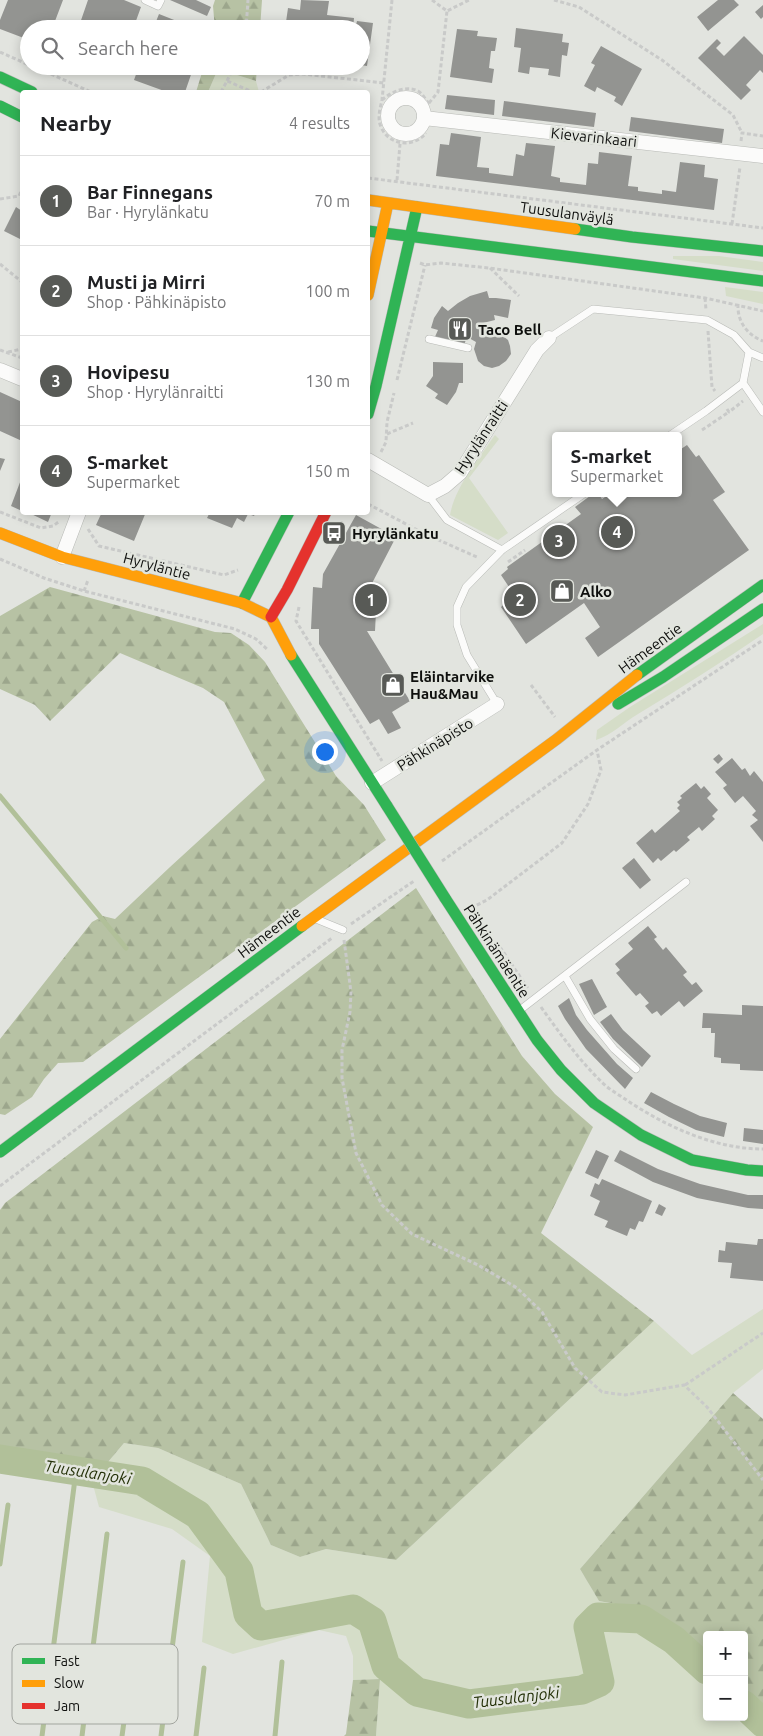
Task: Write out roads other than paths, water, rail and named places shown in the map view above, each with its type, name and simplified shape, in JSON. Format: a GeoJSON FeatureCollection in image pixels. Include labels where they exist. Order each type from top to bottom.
{"type":"FeatureCollection","features":[{"type":"Feature","properties":{"kind":"main road"},"geometry":{"type":"LineString","coordinates":[[0,77],[28,90]]}},
{"type":"Feature","properties":{"kind":"main road"},"geometry":{"type":"LineString","coordinates":[[0,106],[20,115]]}},
{"type":"Feature","properties":{"kind":"main road","name":"Tuusulanväylä"},"geometry":{"type":"LineString","coordinates":[[370,200],[632,237],[763,251]]}},
{"type":"Feature","properties":{"kind":"main road"},"geometry":{"type":"LineString","coordinates":[[370,286],[388,203]]}},
{"type":"Feature","properties":{"kind":"main road"},"geometry":{"type":"LineString","coordinates":[[370,407],[418,207]]}},
{"type":"Feature","properties":{"kind":"main road"},"geometry":{"type":"LineString","coordinates":[[370,231],[763,281]]}},
{"type":"Feature","properties":{"kind":"main road"},"geometry":{"type":"LineString","coordinates":[[242,604],[287,515]]}},
{"type":"Feature","properties":{"kind":"main road"},"geometry":{"type":"LineString","coordinates":[[271,617],[287,590],[324,515]]}},
{"type":"Feature","properties":{"kind":"main road","name":"Hyryläntie"},"geometry":{"type":"LineString","coordinates":[[0,532],[62,557],[242,604],[271,617]]}},
{"type":"Feature","properties":{"kind":"main road","name":"Hämeentie"},"geometry":{"type":"LineString","coordinates":[[0,1152],[313,918],[557,739],[643,670],[763,585]]}},
{"type":"Feature","properties":{"kind":"main road","name":"Hämeentie"},"geometry":{"type":"LineString","coordinates":[[557,739],[663,677],[763,609]]}},
{"type":"Feature","properties":{"kind":"main road","name":"Pähkinämäentie"},"geometry":{"type":"LineString","coordinates":[[271,617],[288,650],[445,898],[537,1040],[561,1070],[594,1103],[641,1136],[692,1160],[763,1171]]}},
{"type":"Feature","properties":{"kind":"street","name":"Kievarinkaari"},"geometry":{"type":"LineString","coordinates":[[428,118],[763,156]]}},
{"type":"Feature","properties":{"kind":"street","name":"Hyrylänraitti"},"geometry":{"type":"LineString","coordinates":[[428,495],[445,486],[460,473],[537,350],[549,338]]}},
{"type":"Feature","properties":{"kind":"street"},"geometry":{"type":"LineString","coordinates":[[0,370],[20,378]]}},
{"type":"Feature","properties":{"kind":"street"},"geometry":{"type":"LineString","coordinates":[[372,462],[428,495]]}},
{"type":"Feature","properties":{"kind":"street"},"geometry":{"type":"LineString","coordinates":[[62,557],[78,515]]}},
{"type":"Feature","properties":{"kind":"street","name":"Pähkinäpisto"},"geometry":{"type":"LineString","coordinates":[[372,783],[497,704]]}},
{"type":"Feature","properties":{"kind":"lane"},"geometry":{"type":"LineString","coordinates":[[145,0],[158,6],[161,0]]}},
{"type":"Feature","properties":{"kind":"lane"},"geometry":{"type":"LineString","coordinates":[[549,338],[594,309],[707,320],[734,335],[749,352],[763,358]]}},
{"type":"Feature","properties":{"kind":"lane"},"geometry":{"type":"LineString","coordinates":[[429,340],[468,348]]}},
{"type":"Feature","properties":{"kind":"lane"},"geometry":{"type":"LineString","coordinates":[[675,432],[743,383],[749,352]]}},
{"type":"Feature","properties":{"kind":"lane"},"geometry":{"type":"LineString","coordinates":[[743,383],[763,412]]}},
{"type":"Feature","properties":{"kind":"lane"},"geometry":{"type":"LineString","coordinates":[[428,495],[447,520],[502,550]]}},
{"type":"Feature","properties":{"kind":"lane"},"geometry":{"type":"LineString","coordinates":[[497,704],[467,654],[457,625],[457,608],[466,587],[502,550],[579,497]]}},
{"type":"Feature","properties":{"kind":"lane"},"geometry":{"type":"LineString","coordinates":[[518,1011],[686,882]]}},
{"type":"Feature","properties":{"kind":"lane"},"geometry":{"type":"LineString","coordinates":[[313,918],[343,930]]}},
{"type":"Feature","properties":{"kind":"lane"},"geometry":{"type":"LineString","coordinates":[[565,976],[590,1019],[614,1049],[636,1069]]}},
{"type":"Feature","properties":{"kind":"waterway"},"geometry":{"type":"LineString","coordinates":[[0,796],[126,948]]}},
{"type":"Feature","properties":{"kind":"waterway","name":"Tuusulanjoki"},"geometry":{"type":"LineString","coordinates":[[0,1459],[142,1481],[198,1515],[239,1571],[248,1614],[261,1626],[353,1609],[372,1621],[386,1666],[417,1692],[469,1704],[582,1690],[600,1682],[588,1627],[598,1617],[641,1619],[674,1640],[703,1666]]}},
{"type":"Feature","properties":{"kind":"waterway"},"geometry":{"type":"LineString","coordinates":[[54,1644],[76,1471]]}},
{"type":"Feature","properties":{"kind":"waterway"},"geometry":{"type":"LineString","coordinates":[[0,1564],[8,1505]]}},
{"type":"Feature","properties":{"kind":"waterway"},"geometry":{"type":"LineString","coordinates":[[93,1644],[107,1534]]}},
{"type":"Feature","properties":{"kind":"waterway"},"geometry":{"type":"LineString","coordinates":[[173,1644],[183,1562]]}},
{"type":"Feature","properties":{"kind":"waterway"},"geometry":{"type":"LineString","coordinates":[[275,1736],[282,1662]]}},
{"type":"Feature","properties":{"kind":"waterway"},"geometry":{"type":"LineString","coordinates":[[196,1736],[204,1668]]}},
{"type":"Feature","properties":{"kind":"waterway","name":"Tuusulanjoki"},"geometry":{"type":"LineString","coordinates":[[748,1709],[763,1723]]}},
{"type":"Feature","properties":{"kind":"waterway"},"geometry":{"type":"LineString","coordinates":[[42,1736],[44,1724]]}},
{"type":"Feature","properties":{"kind":"waterway"},"geometry":{"type":"LineString","coordinates":[[82,1736],[83,1724]]}},
{"type":"Feature","properties":{"kind":"waterway"},"geometry":{"type":"LineString","coordinates":[[122,1736],[124,1724]]}},
{"type":"Feature","properties":{"kind":"waterway"},"geometry":{"type":"LineString","coordinates":[[161,1736],[163,1724]]}},
{"type":"Feature","properties":{"kind":"place","name":"Taco Bell"},"geometry":{"type":"Point","coordinates":[460,329]}},
{"type":"Feature","properties":{"kind":"place","name":"S-market"},"geometry":{"type":"Point","coordinates":[617,532]}},
{"type":"Feature","properties":{"kind":"place","name":"Hyrylänkatu"},"geometry":{"type":"Point","coordinates":[334,533]}},
{"type":"Feature","properties":{"kind":"place","name":"Hovipesu"},"geometry":{"type":"Point","coordinates":[559,541]}},
{"type":"Feature","properties":{"kind":"place","name":"Alko"},"geometry":{"type":"Point","coordinates":[562,591]}},
{"type":"Feature","properties":{"kind":"place","name":"Bar Finnegans"},"geometry":{"type":"Point","coordinates":[371,600]}},
{"type":"Feature","properties":{"kind":"place","name":"Musti ja Mirri"},"geometry":{"type":"Point","coordinates":[520,600]}},
{"type":"Feature","properties":{"kind":"place","name":"Eläintarvike Hau&Mau"},"geometry":{"type":"Point","coordinates":[393,685]}}]}
